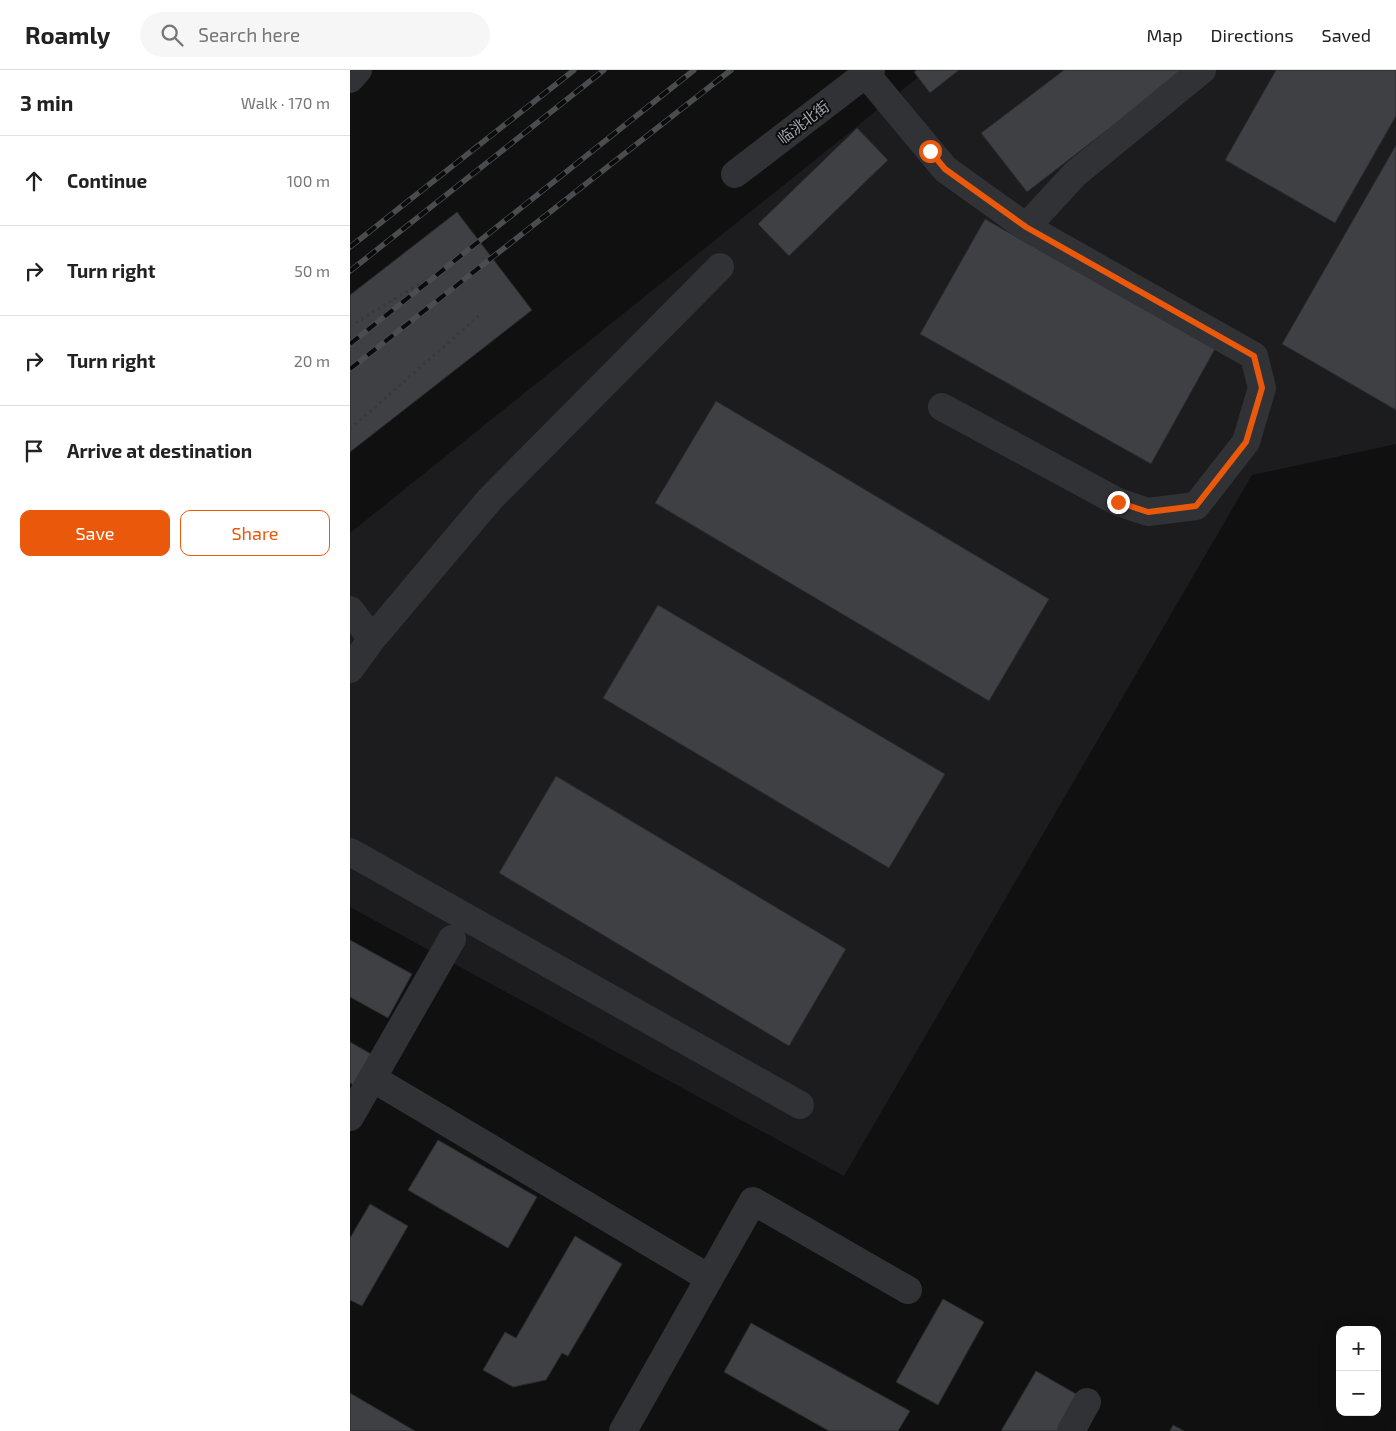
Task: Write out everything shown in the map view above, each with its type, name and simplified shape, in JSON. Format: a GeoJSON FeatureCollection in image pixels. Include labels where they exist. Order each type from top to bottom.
{"type":"FeatureCollection","features":[{"type":"Feature","properties":{"kind":"street"},"geometry":{"type":"LineString","coordinates":[[350,79],[358,70]]}},
{"type":"Feature","properties":{"kind":"street"},"geometry":{"type":"LineString","coordinates":[[1026,227],[1075,174],[1202,70]]}},
{"type":"Feature","properties":{"kind":"street"},"geometry":{"type":"LineString","coordinates":[[869,72],[945,169],[1026,227],[1254,356],[1262,388],[1246,442],[1196,506],[1148,512],[1118,502],[942,407]]}},
{"type":"Feature","properties":{"kind":"street","name":"临洮北街"},"geometry":{"type":"LineString","coordinates":[[735,174],[869,72]]}},
{"type":"Feature","properties":{"kind":"street"},"geometry":{"type":"LineString","coordinates":[[350,669],[372,639],[490,499],[720,267]]}},
{"type":"Feature","properties":{"kind":"street"},"geometry":{"type":"LineString","coordinates":[[350,610],[372,639]]}},
{"type":"Feature","properties":{"kind":"street"},"geometry":{"type":"LineString","coordinates":[[350,852],[800,1105]]}},
{"type":"Feature","properties":{"kind":"street"},"geometry":{"type":"LineString","coordinates":[[350,1117],[452,939]]}},
{"type":"Feature","properties":{"kind":"street"},"geometry":{"type":"LineString","coordinates":[[372,1078],[709,1278]]}},
{"type":"Feature","properties":{"kind":"street"},"geometry":{"type":"LineString","coordinates":[[623,1431],[753,1201],[908,1290]]}},
{"type":"Feature","properties":{"kind":"street"},"geometry":{"type":"LineString","coordinates":[[1071,1431],[1087,1402]]}},
{"type":"Feature","properties":{"kind":"path"},"geometry":{"type":"LineString","coordinates":[[350,326],[450,266]]}},
{"type":"Feature","properties":{"kind":"path"},"geometry":{"type":"LineString","coordinates":[[350,430],[482,313]]}},
{"type":"Feature","properties":{"kind":"shaded area"},"geometry":{"type":"Polygon","coordinates":[[[927,70],[1396,70],[1396,444],[1252,475],[844,1176],[350,907],[350,533],[927,70]]]}},
{"type":"Feature","properties":{"kind":"building"},"geometry":{"type":"Polygon","coordinates":[[[917,70],[959,70],[930,93],[914,72],[917,70]]]}},
{"type":"Feature","properties":{"kind":"building"},"geometry":{"type":"Polygon","coordinates":[[[1064,70],[1185,70],[1027,192],[981,133],[1064,70]]]}},
{"type":"Feature","properties":{"kind":"building"},"geometry":{"type":"Polygon","coordinates":[[[1276,70],[1396,70],[1396,116],[1335,223],[1225,160],[1276,70]]]}},
{"type":"Feature","properties":{"kind":"building"},"geometry":{"type":"Polygon","coordinates":[[[857,128],[888,160],[789,256],[758,224],[857,128]]]}},
{"type":"Feature","properties":{"kind":"building"},"geometry":{"type":"Polygon","coordinates":[[[1396,145],[1396,410],[1282,344],[1396,145]]]}},
{"type":"Feature","properties":{"kind":"building"},"geometry":{"type":"Polygon","coordinates":[[[457,212],[532,310],[350,452],[350,295],[457,212]]]}},
{"type":"Feature","properties":{"kind":"building"},"geometry":{"type":"Polygon","coordinates":[[[985,219],[1215,349],[1151,464],[920,334],[985,219]]]}},
{"type":"Feature","properties":{"kind":"building"},"geometry":{"type":"Polygon","coordinates":[[[716,401],[1049,599],[989,701],[655,503],[716,401]]]}},
{"type":"Feature","properties":{"kind":"building"},"geometry":{"type":"Polygon","coordinates":[[[658,605],[945,774],[889,868],[603,698],[658,605]]]}},
{"type":"Feature","properties":{"kind":"building"},"geometry":{"type":"Polygon","coordinates":[[[556,776],[846,949],[789,1046],[499,873],[556,776]]]}},
{"type":"Feature","properties":{"kind":"building"},"geometry":{"type":"Polygon","coordinates":[[[350,940],[412,974],[388,1018],[350,997],[350,940]]]}},
{"type":"Feature","properties":{"kind":"building"},"geometry":{"type":"Polygon","coordinates":[[[350,1042],[373,1055],[355,1086],[350,1083],[350,1042]]]}},
{"type":"Feature","properties":{"kind":"building"},"geometry":{"type":"Polygon","coordinates":[[[438,1140],[537,1197],[508,1248],[408,1190],[438,1140]]]}},
{"type":"Feature","properties":{"kind":"building"},"geometry":{"type":"Polygon","coordinates":[[[370,1204],[408,1226],[362,1306],[350,1300],[350,1238],[370,1204]]]}},
{"type":"Feature","properties":{"kind":"building"},"geometry":{"type":"Polygon","coordinates":[[[575,1236],[622,1264],[568,1356],[562,1353],[546,1380],[513,1387],[483,1370],[505,1332],[516,1338],[575,1236]]]}},
{"type":"Feature","properties":{"kind":"building"},"geometry":{"type":"Polygon","coordinates":[[[943,1299],[984,1322],[938,1405],[896,1382],[943,1299]]]}},
{"type":"Feature","properties":{"kind":"building"},"geometry":{"type":"Polygon","coordinates":[[[751,1323],[910,1411],[898,1431],[829,1431],[724,1372],[751,1323]]]}},
{"type":"Feature","properties":{"kind":"building"},"geometry":{"type":"Polygon","coordinates":[[[1036,1371],[1078,1395],[1058,1431],[1001,1431],[1036,1371]]]}},
{"type":"Feature","properties":{"kind":"building"},"geometry":{"type":"Polygon","coordinates":[[[350,1393],[415,1431],[350,1431],[350,1393]]]}},
{"type":"Feature","properties":{"kind":"building"},"geometry":{"type":"Polygon","coordinates":[[[1173,1425],[1184,1431],[1170,1431],[1173,1425]]]}},
{"type":"Feature","properties":{"kind":"railway"},"geometry":{"type":"LineString","coordinates":[[350,247],[574,70]]}},
{"type":"Feature","properties":{"kind":"railway"},"geometry":{"type":"LineString","coordinates":[[350,271],[604,70]]}},
{"type":"Feature","properties":{"kind":"railway"},"geometry":{"type":"LineString","coordinates":[[350,344],[694,70]]}},
{"type":"Feature","properties":{"kind":"railway"},"geometry":{"type":"LineString","coordinates":[[350,369],[731,70]]}},
{"type":"Feature","properties":{"kind":"route"},"geometry":{"type":"LineString","coordinates":[[930,151],[945,169],[1026,227],[1254,356],[1262,388],[1246,442],[1196,506],[1148,512],[1118,502]]}}]}
